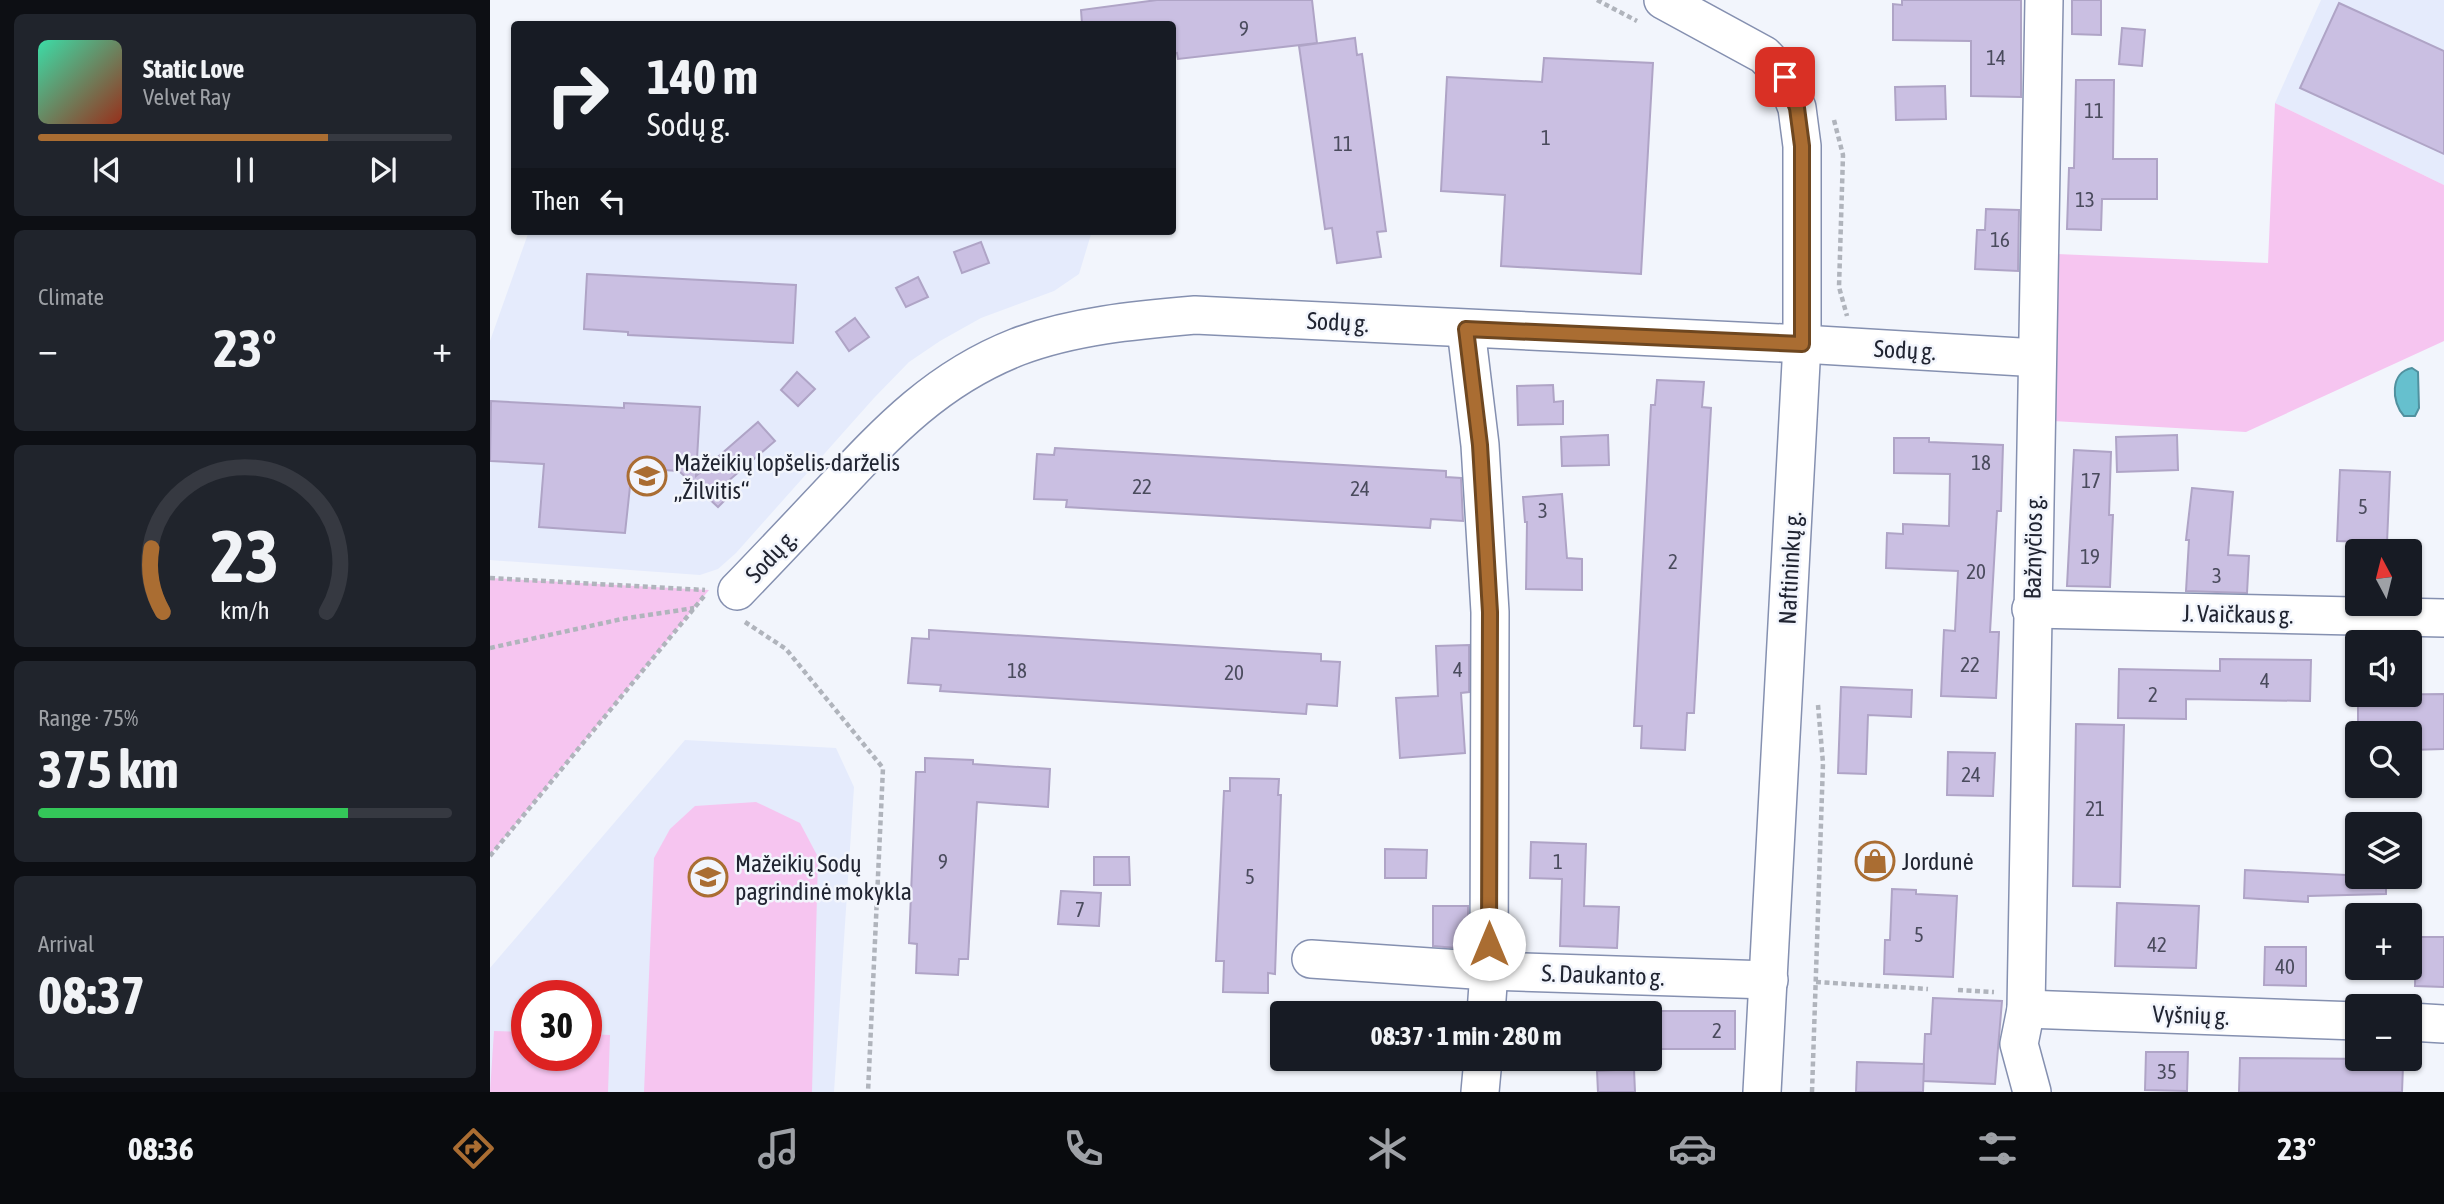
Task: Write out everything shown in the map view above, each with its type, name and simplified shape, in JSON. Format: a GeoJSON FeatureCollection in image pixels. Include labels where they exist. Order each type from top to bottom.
{"type":"FeatureCollection","features":[{"type":"Feature","properties":{"kind":"street","name":"Bažnyčios g."},"geometry":{"type":"LineString","coordinates":[[2032,1092],[2019,1044],[2026,1009],[2031,609],[2044,0]]}},
{"type":"Feature","properties":{"kind":"street","name":"Naftininkų g."},"geometry":{"type":"LineString","coordinates":[[1654,13],[1764,55],[1785,77],[1797,108],[1802,146],[1802,344],[1762,1092]]}},
{"type":"Feature","properties":{"kind":"street","name":"Sodų g."},"geometry":{"type":"LineString","coordinates":[[741,606],[893,426],[932,393],[1017,347],[1070,332],[1135,320],[1195,315],[2037,358]]}},
{"type":"Feature","properties":{"kind":"street"},"geometry":{"type":"LineString","coordinates":[[1466,329],[1480,445],[1490,612],[1487,1001]]}},
{"type":"Feature","properties":{"kind":"street","name":"J. Vaičkaus g."},"geometry":{"type":"LineString","coordinates":[[2031,609],[2444,618]]}},
{"type":"Feature","properties":{"kind":"street","name":"S. Daukanto g."},"geometry":{"type":"LineString","coordinates":[[1311,960],[1489,971],[1769,980]]}},
{"type":"Feature","properties":{"kind":"street","name":"Vyšnių g."},"geometry":{"type":"LineString","coordinates":[[2026,1009],[2345,1021]]}},
{"type":"Feature","properties":{"kind":"street"},"geometry":{"type":"LineString","coordinates":[[2422,1023],[2444,1024]]}},
{"type":"Feature","properties":{"kind":"street"},"geometry":{"type":"LineString","coordinates":[[1480,1092],[1482,1071]]}},
{"type":"Feature","properties":{"kind":"path"},"geometry":{"type":"LineString","coordinates":[[1597,0],[1654,13]]}},
{"type":"Feature","properties":{"kind":"path"},"geometry":{"type":"LineString","coordinates":[[490,578],[709,590],[490,856]]}},
{"type":"Feature","properties":{"kind":"path"},"geometry":{"type":"LineString","coordinates":[[741,606],[786,649],[883,768],[868,1092]]}},
{"type":"Feature","properties":{"kind":"path"},"geometry":{"type":"LineString","coordinates":[[490,648],[622,619],[694,608]]}},
{"type":"Feature","properties":{"kind":"path"},"geometry":{"type":"LineString","coordinates":[[1816,982],[1928,989]]}},
{"type":"Feature","properties":{"kind":"shaded area"},"geometry":{"type":"Polygon","coordinates":[[[2321,0],[2444,0],[2444,185],[2275,103],[2321,0]]]}},
{"type":"Feature","properties":{"kind":"shaded area"},"geometry":{"type":"Polygon","coordinates":[[[2275,103],[2444,185],[2444,341],[2246,432],[2053,421],[2057,254],[2268,263],[2275,103]]]}},
{"type":"Feature","properties":{"kind":"shaded area","name":"Mažeikių lopšelis-darželis „Žilvitis“"},"geometry":{"type":"Polygon","coordinates":[[[528,235],[1091,235],[1079,274],[1054,291],[981,318],[909,362],[736,553],[718,569],[700,575],[490,560],[490,341],[528,235]]]}},
{"type":"Feature","properties":{"kind":"shaded area"},"geometry":{"type":"Polygon","coordinates":[[[490,578],[709,590],[490,855],[490,578]]]}},
{"type":"Feature","properties":{"kind":"shaded area","name":"Mažeikių Sodų pagrindinė mokykla"},"geometry":{"type":"Polygon","coordinates":[[[685,740],[836,748],[854,787],[834,1092],[490,1092],[490,968],[685,740]]]}},
{"type":"Feature","properties":{"kind":"shaded area"},"geometry":{"type":"Polygon","coordinates":[[[756,802],[800,823],[818,857],[812,1092],[644,1092],[654,858],[670,829],[695,806],[756,802]]]}},
{"type":"Feature","properties":{"kind":"shaded area"},"geometry":{"type":"Polygon","coordinates":[[[494,1031],[511,1032],[511,1071],[602,1071],[602,1035],[610,1035],[608,1092],[490,1092],[494,1031]]]}},
{"type":"Feature","properties":{"kind":"water"},"geometry":{"type":"Polygon","coordinates":[[[2412,368],[2418,372],[2419,408],[2415,416],[2404,416],[2395,396],[2396,381],[2400,375],[2412,368]]]}},
{"type":"Feature","properties":{"kind":"building"},"geometry":{"type":"Polygon","coordinates":[[[1157,0],[1312,0],[1317,43],[1178,59],[1176,21],[1082,21],[1081,10],[1157,0]]]}},
{"type":"Feature","properties":{"kind":"building"},"geometry":{"type":"Polygon","coordinates":[[[1902,0],[2021,0],[2021,97],[1971,96],[1971,41],[1893,40],[1893,4],[1902,5],[1902,0]]]}},
{"type":"Feature","properties":{"kind":"building"},"geometry":{"type":"Polygon","coordinates":[[[2072,0],[2101,0],[2101,35],[2072,34],[2072,0]]]}},
{"type":"Feature","properties":{"kind":"building"},"geometry":{"type":"Polygon","coordinates":[[[2339,3],[2444,51],[2444,154],[2300,88],[2339,3]]]}},
{"type":"Feature","properties":{"kind":"building"},"geometry":{"type":"Polygon","coordinates":[[[2122,28],[2145,30],[2142,66],[2119,64],[2122,28]]]}},
{"type":"Feature","properties":{"kind":"building"},"geometry":{"type":"Polygon","coordinates":[[[1355,38],[1357,55],[1362,54],[1386,231],[1377,232],[1381,257],[1337,263],[1332,228],[1325,229],[1299,46],[1355,38]]]}},
{"type":"Feature","properties":{"kind":"building"},"geometry":{"type":"Polygon","coordinates":[[[1544,58],[1653,63],[1641,274],[1501,266],[1505,195],[1441,191],[1447,77],[1542,82],[1544,58]]]}},
{"type":"Feature","properties":{"kind":"building"},"geometry":{"type":"Polygon","coordinates":[[[2076,80],[2114,80],[2113,159],[2157,159],[2157,199],[2102,199],[2101,230],[2067,229],[2069,168],[2074,168],[2076,80]]]}},
{"type":"Feature","properties":{"kind":"building"},"geometry":{"type":"Polygon","coordinates":[[[1945,86],[1946,119],[1896,120],[1895,87],[1945,86]]]}},
{"type":"Feature","properties":{"kind":"building"},"geometry":{"type":"Polygon","coordinates":[[[1986,209],[2019,210],[2018,271],[1975,269],[1977,230],[1985,230],[1986,209]]]}},
{"type":"Feature","properties":{"kind":"building"},"geometry":{"type":"Polygon","coordinates":[[[981,242],[989,263],[962,273],[954,252],[981,242]]]}},
{"type":"Feature","properties":{"kind":"building"},"geometry":{"type":"Polygon","coordinates":[[[587,274],[796,285],[793,343],[628,335],[628,332],[584,329],[587,274]]]}},
{"type":"Feature","properties":{"kind":"building"},"geometry":{"type":"Polygon","coordinates":[[[918,277],[928,297],[906,307],[896,288],[918,277]]]}},
{"type":"Feature","properties":{"kind":"building"},"geometry":{"type":"Polygon","coordinates":[[[855,318],[869,337],[849,351],[836,332],[855,318]]]}},
{"type":"Feature","properties":{"kind":"building"},"geometry":{"type":"Polygon","coordinates":[[[797,372],[815,389],[798,406],[781,390],[797,372]]]}},
{"type":"Feature","properties":{"kind":"building"},"geometry":{"type":"Polygon","coordinates":[[[1657,380],[1704,382],[1702,407],[1711,408],[1694,713],[1687,713],[1685,750],[1641,748],[1642,726],[1634,726],[1651,405],[1655,405],[1657,380]]]}},
{"type":"Feature","properties":{"kind":"building"},"geometry":{"type":"Polygon","coordinates":[[[1553,385],[1554,402],[1563,401],[1563,424],[1518,425],[1517,386],[1553,385]]]}},
{"type":"Feature","properties":{"kind":"building"},"geometry":{"type":"Polygon","coordinates":[[[491,401],[624,408],[624,403],[700,407],[696,476],[758,422],[775,441],[727,482],[735,490],[718,507],[679,471],[632,468],[625,533],[539,527],[544,464],[490,461],[491,401]]]}},
{"type":"Feature","properties":{"kind":"building"},"geometry":{"type":"Polygon","coordinates":[[[1608,435],[1609,465],[1562,466],[1561,437],[1608,435]]]}},
{"type":"Feature","properties":{"kind":"building"},"geometry":{"type":"Polygon","coordinates":[[[2177,435],[2178,470],[2117,472],[2116,437],[2177,435]]]}},
{"type":"Feature","properties":{"kind":"building"},"geometry":{"type":"Polygon","coordinates":[[[1894,438],[1929,438],[1929,442],[2003,445],[2001,511],[1997,511],[1990,632],[1999,632],[1996,698],[1941,696],[1944,630],[1955,631],[1958,571],[1886,568],[1887,533],[1903,534],[1903,524],[1949,526],[1950,474],[1894,473],[1894,438]]]}},
{"type":"Feature","properties":{"kind":"building"},"geometry":{"type":"Polygon","coordinates":[[[1055,448],[1446,471],[1446,477],[1461,478],[1463,521],[1431,519],[1430,528],[1066,507],[1067,500],[1034,499],[1037,454],[1054,455],[1055,448]]]}},
{"type":"Feature","properties":{"kind":"building"},"geometry":{"type":"Polygon","coordinates":[[[2074,450],[2111,452],[2109,515],[2113,515],[2110,587],[2067,586],[2074,450]]]}},
{"type":"Feature","properties":{"kind":"building"},"geometry":{"type":"Polygon","coordinates":[[[2340,470],[2390,472],[2387,539],[2337,541],[2340,470]]]}},
{"type":"Feature","properties":{"kind":"building"},"geometry":{"type":"Polygon","coordinates":[[[2192,488],[2233,492],[2228,555],[2249,556],[2247,593],[2186,591],[2189,540],[2186,540],[2192,488]]]}},
{"type":"Feature","properties":{"kind":"building"},"geometry":{"type":"Polygon","coordinates":[[[1562,494],[1567,558],[1582,559],[1582,590],[1526,589],[1527,522],[1523,497],[1562,494]]]}},
{"type":"Feature","properties":{"kind":"building"},"geometry":{"type":"Polygon","coordinates":[[[929,630],[1321,654],[1321,661],[1340,662],[1337,706],[1307,704],[1306,714],[940,691],[941,685],[908,683],[912,638],[929,639],[929,630]]]}},
{"type":"Feature","properties":{"kind":"building"},"geometry":{"type":"Polygon","coordinates":[[[1469,645],[1469,692],[1461,693],[1465,753],[1400,758],[1396,698],[1438,696],[1436,646],[1469,645]]]}},
{"type":"Feature","properties":{"kind":"building"},"geometry":{"type":"Polygon","coordinates":[[[2220,659],[2311,660],[2310,701],[2186,699],[2186,719],[2118,718],[2119,669],[2220,671],[2220,659]]]}},
{"type":"Feature","properties":{"kind":"building"},"geometry":{"type":"Polygon","coordinates":[[[1841,687],[1912,690],[1911,717],[1868,715],[1866,774],[1838,773],[1841,687]]]}},
{"type":"Feature","properties":{"kind":"building"},"geometry":{"type":"Polygon","coordinates":[[[2422,694],[2444,694],[2444,749],[2422,750],[2422,721],[2358,721],[2358,707],[2422,707],[2422,694]]]}},
{"type":"Feature","properties":{"kind":"building"},"geometry":{"type":"Polygon","coordinates":[[[2076,724],[2124,725],[2120,887],[2073,886],[2076,724]]]}},
{"type":"Feature","properties":{"kind":"building"},"geometry":{"type":"Polygon","coordinates":[[[1948,752],[1995,753],[1993,796],[1947,795],[1948,752]]]}},
{"type":"Feature","properties":{"kind":"building"},"geometry":{"type":"Polygon","coordinates":[[[925,758],[973,760],[973,764],[1050,769],[1048,807],[977,802],[968,959],[959,959],[958,975],[916,973],[917,944],[909,943],[916,772],[925,772],[925,758]]]}},
{"type":"Feature","properties":{"kind":"building"},"geometry":{"type":"Polygon","coordinates":[[[1230,778],[1279,779],[1278,795],[1281,795],[1275,974],[1268,973],[1268,993],[1223,992],[1224,961],[1216,961],[1224,791],[1230,791],[1230,778]]]}},
{"type":"Feature","properties":{"kind":"building"},"geometry":{"type":"Polygon","coordinates":[[[1531,842],[1586,844],[1584,906],[1619,907],[1617,948],[1560,946],[1562,879],[1530,878],[1531,842]]]}},
{"type":"Feature","properties":{"kind":"building"},"geometry":{"type":"Polygon","coordinates":[[[1385,849],[1427,850],[1426,878],[1385,878],[1385,849]]]}},
{"type":"Feature","properties":{"kind":"building"},"geometry":{"type":"Polygon","coordinates":[[[1094,857],[1129,857],[1130,885],[1094,885],[1094,857]]]}},
{"type":"Feature","properties":{"kind":"building"},"geometry":{"type":"Polygon","coordinates":[[[2245,870],[2345,875],[2345,889],[2386,889],[2386,894],[2308,896],[2308,902],[2244,898],[2245,870]]]}},
{"type":"Feature","properties":{"kind":"building"},"geometry":{"type":"Polygon","coordinates":[[[1892,889],[1916,890],[1916,894],[1957,896],[1953,977],[1884,974],[1885,940],[1890,940],[1892,889]]]}},
{"type":"Feature","properties":{"kind":"building"},"geometry":{"type":"Polygon","coordinates":[[[1061,891],[1101,893],[1099,926],[1058,924],[1061,891]]]}},
{"type":"Feature","properties":{"kind":"building"},"geometry":{"type":"Polygon","coordinates":[[[2117,903],[2199,906],[2196,968],[2115,966],[2117,903]]]}},
{"type":"Feature","properties":{"kind":"building"},"geometry":{"type":"Polygon","coordinates":[[[1433,906],[1468,906],[1468,949],[1433,946],[1433,906]]]}},
{"type":"Feature","properties":{"kind":"building"},"geometry":{"type":"Polygon","coordinates":[[[2422,937],[2444,937],[2444,987],[2415,986],[2415,980],[2422,980],[2422,937]]]}},
{"type":"Feature","properties":{"kind":"building"},"geometry":{"type":"Polygon","coordinates":[[[2265,947],[2306,947],[2306,986],[2264,985],[2265,947]]]}},
{"type":"Feature","properties":{"kind":"building"},"geometry":{"type":"Polygon","coordinates":[[[1933,998],[2002,1001],[1995,1084],[1923,1081],[1925,1034],[1931,1034],[1933,998]]]}},
{"type":"Feature","properties":{"kind":"building"},"geometry":{"type":"Polygon","coordinates":[[[1662,1011],[1735,1011],[1735,1049],[1662,1049],[1662,1011]]]}},
{"type":"Feature","properties":{"kind":"building"},"geometry":{"type":"Polygon","coordinates":[[[2146,1052],[2188,1052],[2187,1091],[2145,1090],[2146,1052]]]}},
{"type":"Feature","properties":{"kind":"building"},"geometry":{"type":"Polygon","coordinates":[[[2240,1058],[2345,1059],[2345,1071],[2403,1071],[2402,1092],[2239,1092],[2240,1058]]]}},
{"type":"Feature","properties":{"kind":"building"},"geometry":{"type":"Polygon","coordinates":[[[1857,1062],[1924,1064],[1923,1092],[1856,1092],[1857,1062]]]}},
{"type":"Feature","properties":{"kind":"building"},"geometry":{"type":"Polygon","coordinates":[[[1597,1071],[1634,1071],[1635,1092],[1598,1092],[1597,1071]]]}},
{"type":"Feature","properties":{"kind":"place","name":"Mažeikių lopšelis-darželis „Žilvitis“"},"geometry":{"type":"Point","coordinates":[647,476]}},
{"type":"Feature","properties":{"kind":"place","name":"Jordunė"},"geometry":{"type":"Point","coordinates":[1875,861]}},
{"type":"Feature","properties":{"kind":"place","name":"Mažeikių Sodų pagrindinė mokykla"},"geometry":{"type":"Point","coordinates":[708,877]}},
{"type":"Feature","properties":{"kind":"route"},"geometry":{"type":"LineString","coordinates":[[1489,944],[1490,612],[1480,445],[1466,329],[1802,344],[1802,146],[1797,108],[1785,77]]}}]}
